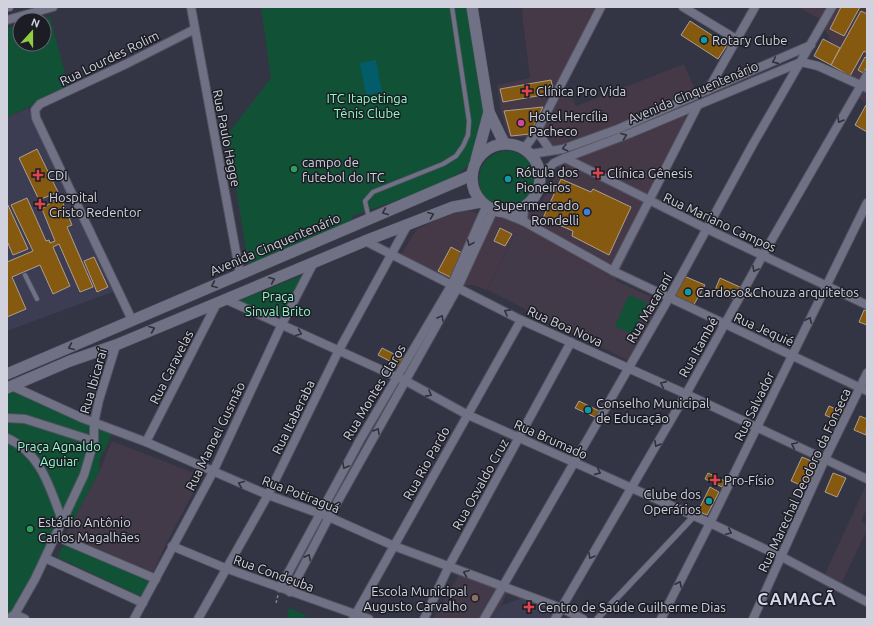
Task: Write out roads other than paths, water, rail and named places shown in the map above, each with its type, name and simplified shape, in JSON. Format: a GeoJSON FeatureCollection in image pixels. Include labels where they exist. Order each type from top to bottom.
{"type":"FeatureCollection","features":[{"type":"Feature","properties":{"kind":"main road"},"geometry":{"type":"LineString","coordinates":[[472,7],[488,112],[504,143]]}},
{"type":"Feature","properties":{"kind":"main road"},"geometry":{"type":"LineString","coordinates":[[488,112],[474,169],[475,193],[491,208]]}},
{"type":"Feature","properties":{"kind":"main road"},"geometry":{"type":"LineString","coordinates":[[10,387],[70,361],[116,344],[453,206],[491,208],[514,212],[524,208],[536,193],[540,177],[539,168],[528,152],[504,143],[488,149],[480,156],[474,169]]}},
{"type":"Feature","properties":{"kind":"main road","name":"Avenida Cinquentenário"},"geometry":{"type":"LineString","coordinates":[[7,374],[369,219],[474,169]]}},
{"type":"Feature","properties":{"kind":"main road"},"geometry":{"type":"LineString","coordinates":[[90,338],[116,344]]}},
{"type":"Feature","properties":{"kind":"street"},"geometry":{"type":"LineString","coordinates":[[7,20],[52,7]]}},
{"type":"Feature","properties":{"kind":"street","name":"Rua Paulo Hagge"},"geometry":{"type":"LineString","coordinates":[[191,7],[240,274]]}},
{"type":"Feature","properties":{"kind":"street"},"geometry":{"type":"LineString","coordinates":[[528,152],[537,131],[601,7]]}},
{"type":"Feature","properties":{"kind":"street"},"geometry":{"type":"LineString","coordinates":[[683,7],[736,39]]}},
{"type":"Feature","properties":{"kind":"street"},"geometry":{"type":"LineString","coordinates":[[708,90],[755,7]]}},
{"type":"Feature","properties":{"kind":"street","name":"Rua Macaraní"},"geometry":{"type":"LineString","coordinates":[[484,619],[669,298],[706,228],[832,7]]}},
{"type":"Feature","properties":{"kind":"street","name":"Rua Lourdes Rolim"},"geometry":{"type":"LineString","coordinates":[[132,320],[36,118],[35,110],[40,104],[126,64],[195,29]]}},
{"type":"Feature","properties":{"kind":"street","name":"Avenida Cinquentenário"},"geometry":{"type":"LineString","coordinates":[[528,152],[562,149],[604,134],[811,45]]}},
{"type":"Feature","properties":{"kind":"street"},"geometry":{"type":"LineString","coordinates":[[801,62],[818,66],[863,87]]}},
{"type":"Feature","properties":{"kind":"street","name":"Avenida Cinquentenário"},"geometry":{"type":"LineString","coordinates":[[540,177],[554,163],[565,158],[801,62]]}},
{"type":"Feature","properties":{"kind":"street","name":"Rua Itambé"},"geometry":{"type":"LineString","coordinates":[[555,619],[686,394],[763,255],[863,87],[867,75]]}},
{"type":"Feature","properties":{"kind":"street"},"geometry":{"type":"LineString","coordinates":[[613,271],[698,105]]}},
{"type":"Feature","properties":{"kind":"street"},"geometry":{"type":"LineString","coordinates":[[537,131],[550,150]]}},
{"type":"Feature","properties":{"kind":"street","name":"Rua Mariano Campos"},"geometry":{"type":"LineString","coordinates":[[565,158],[649,201],[867,305]]}},
{"type":"Feature","properties":{"kind":"street","name":"Rua Salvador"},"geometry":{"type":"LineString","coordinates":[[661,619],[710,523],[867,203]]}},
{"type":"Feature","properties":{"kind":"street","name":"Rua Jequié"},"geometry":{"type":"LineString","coordinates":[[491,208],[523,221],[613,271],[864,389]]}},
{"type":"Feature","properties":{"kind":"street","name":"Rua Montes Claros"},"geometry":{"type":"LineString","coordinates":[[290,592],[402,379],[455,285],[491,208]]}},
{"type":"Feature","properties":{"kind":"street"},"geometry":{"type":"LineString","coordinates":[[523,221],[524,208]]}},
{"type":"Feature","properties":{"kind":"street","name":"Rua Itaberaba"},"geometry":{"type":"LineString","coordinates":[[198,619],[225,568],[268,495],[339,350],[408,224]]}},
{"type":"Feature","properties":{"kind":"street","name":"Rua Boa Nova"},"geometry":{"type":"LineString","coordinates":[[365,241],[455,285],[521,320],[686,394],[867,479]]}},
{"type":"Feature","properties":{"kind":"street","name":"Rua Manoel Gusmão"},"geometry":{"type":"LineString","coordinates":[[134,619],[212,472],[281,326],[314,262]]}},
{"type":"Feature","properties":{"kind":"street","name":"Rua Brumado"},"geometry":{"type":"LineString","coordinates":[[221,301],[339,350],[402,379],[466,414],[710,523],[782,557],[867,602]]}},
{"type":"Feature","properties":{"kind":"street","name":"Rua Caravelas"},"geometry":{"type":"LineString","coordinates":[[146,442],[221,301]]}},
{"type":"Feature","properties":{"kind":"street","name":"Rua Rio Pardo"},"geometry":{"type":"LineString","coordinates":[[354,616],[466,414],[521,320]]}},
{"type":"Feature","properties":{"kind":"street","name":"Rua Osvaldo Cruz"},"geometry":{"type":"LineString","coordinates":[[424,619],[449,566],[571,342]]}},
{"type":"Feature","properties":{"kind":"street","name":"Rua Ibicaraí"},"geometry":{"type":"LineString","coordinates":[[11,616],[45,558],[84,476],[94,441],[94,423],[116,344]]}},
{"type":"Feature","properties":{"kind":"street","name":"Rua Marechal Deodoro da Fonseca"},"geometry":{"type":"LineString","coordinates":[[752,619],[782,557],[825,459],[864,389],[867,373]]}},
{"type":"Feature","properties":{"kind":"street","name":"Rua Montes Claros"},"geometry":{"type":"LineString","coordinates":[[280,588],[319,513],[360,440],[402,379]]}},
{"type":"Feature","properties":{"kind":"street","name":"Rua Potiraguá"},"geometry":{"type":"LineString","coordinates":[[10,387],[94,423],[146,442],[212,472],[268,495],[329,517],[394,546],[561,608],[583,619]]}},
{"type":"Feature","properties":{"kind":"street"},"geometry":{"type":"LineString","coordinates":[[7,418],[25,419],[94,441]]}},
{"type":"Feature","properties":{"kind":"street"},"geometry":{"type":"LineString","coordinates":[[7,438],[30,453],[45,473],[62,520]]}},
{"type":"Feature","properties":{"kind":"street"},"geometry":{"type":"LineString","coordinates":[[597,619],[694,516]]}},
{"type":"Feature","properties":{"kind":"street"},"geometry":{"type":"LineString","coordinates":[[55,536],[156,579]]}},
{"type":"Feature","properties":{"kind":"street","name":"Rua Condeuba"},"geometry":{"type":"LineString","coordinates":[[172,546],[225,568],[354,616],[369,619]]}},
{"type":"Feature","properties":{"kind":"street"},"geometry":{"type":"LineString","coordinates":[[45,558],[143,603]]}},
{"type":"Feature","properties":{"kind":"street"},"geometry":{"type":"LineString","coordinates":[[11,616],[25,619]]}},
{"type":"Feature","properties":{"kind":"lane"},"geometry":{"type":"LineString","coordinates":[[369,219],[365,201],[369,196],[374,192],[443,164],[456,156],[468,135],[469,121],[467,104],[452,7]]}},
{"type":"Feature","properties":{"kind":"lane"},"geometry":{"type":"LineString","coordinates":[[26,275],[37,299]]}},
{"type":"Feature","properties":{"kind":"place","name":"Rotary Clube"},"geometry":{"type":"Point","coordinates":[704,40]}},
{"type":"Feature","properties":{"kind":"place","name":"Clínica Pro Vida"},"geometry":{"type":"Point","coordinates":[527,91]}},
{"type":"Feature","properties":{"kind":"place","name":"Hotel Hercília Pacheco"},"geometry":{"type":"Point","coordinates":[521,123]}},
{"type":"Feature","properties":{"kind":"place","name":"campo de futebol do ITC"},"geometry":{"type":"Point","coordinates":[294,169]}},
{"type":"Feature","properties":{"kind":"place","name":"Clínica Gênesis"},"geometry":{"type":"Point","coordinates":[598,173]}},
{"type":"Feature","properties":{"kind":"place","name":"CDI"},"geometry":{"type":"Point","coordinates":[38,175]}},
{"type":"Feature","properties":{"kind":"place","name":"Rótula dos Pioneiros"},"geometry":{"type":"Point","coordinates":[508,179]}},
{"type":"Feature","properties":{"kind":"place","name":"Hospital Cristo Redentor"},"geometry":{"type":"Point","coordinates":[40,204]}},
{"type":"Feature","properties":{"kind":"place","name":"Supermercado Rondelli"},"geometry":{"type":"Point","coordinates":[587,212]}},
{"type":"Feature","properties":{"kind":"place","name":"Cardoso&Chouza arquitetos"},"geometry":{"type":"Point","coordinates":[688,292]}},
{"type":"Feature","properties":{"kind":"place","name":"Conselho Municipal de Educação"},"geometry":{"type":"Point","coordinates":[588,410]}},
{"type":"Feature","properties":{"kind":"place","name":"Pro-Físio"},"geometry":{"type":"Point","coordinates":[715,480]}},
{"type":"Feature","properties":{"kind":"place","name":"Clube dos Operários"},"geometry":{"type":"Point","coordinates":[709,501]}},
{"type":"Feature","properties":{"kind":"place","name":"Estádio Antônio Carlos Magalhães"},"geometry":{"type":"Point","coordinates":[30,529]}},
{"type":"Feature","properties":{"kind":"place","name":"Escola Municipal Augusto Carvalho"},"geometry":{"type":"Point","coordinates":[475,598]}},
{"type":"Feature","properties":{"kind":"place","name":"Centro de Saúde Guilherme Dias"},"geometry":{"type":"Point","coordinates":[529,607]}},
{"type":"Feature","properties":{"kind":"district","name":"CAMACÃ"},"geometry":{"type":"Point","coordinates":[797,599]}},
{"type":"Feature","properties":{"kind":"park label","name":"ITC Itapetinga Tênis Clube"},"geometry":{"type":"Point","coordinates":[367,106]}},
{"type":"Feature","properties":{"kind":"park label","name":"Praça Sinval Brito"},"geometry":{"type":"Point","coordinates":[278,304]}},
{"type":"Feature","properties":{"kind":"park label","name":"Praça Agnaldo Aguiar"},"geometry":{"type":"Point","coordinates":[59,454]}}]}
